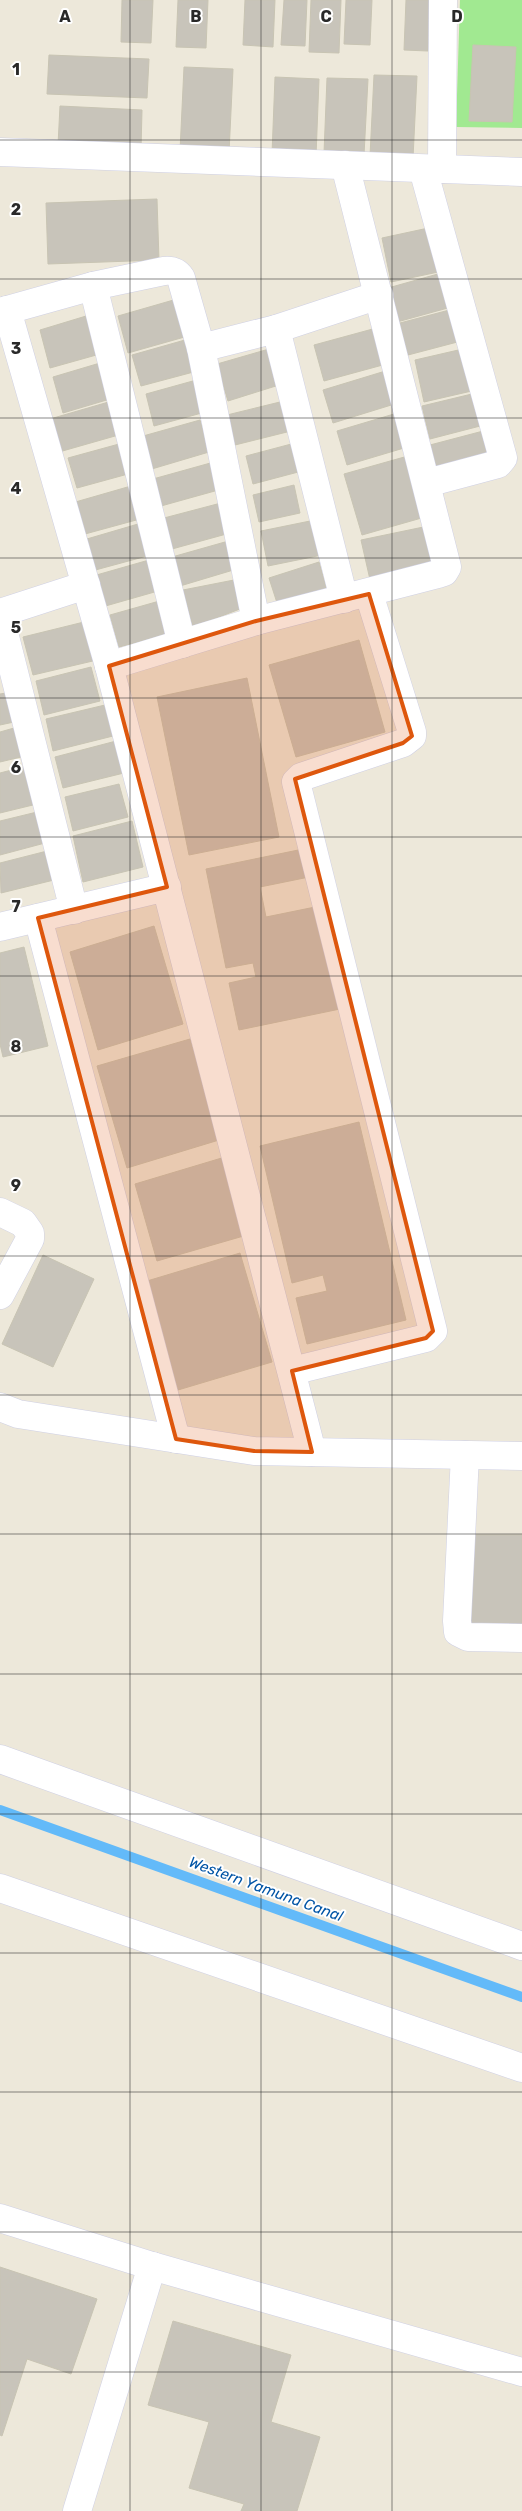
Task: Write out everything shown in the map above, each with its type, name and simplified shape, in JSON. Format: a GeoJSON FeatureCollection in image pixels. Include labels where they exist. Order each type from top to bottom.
{"type":"FeatureCollection","features":[{"type":"Feature","properties":{"kind":"street"},"geometry":{"type":"LineString","coordinates":[[427,483],[498,464],[503,458],[432,169],[444,0]]}},
{"type":"Feature","properties":{"kind":"street"},"geometry":{"type":"LineString","coordinates":[[0,152],[522,172]]}},
{"type":"Feature","properties":{"kind":"street"},"geometry":{"type":"LineString","coordinates":[[109,666],[256,621],[438,574],[444,572],[447,567],[345,165]]}},
{"type":"Feature","properties":{"kind":"street"},"geometry":{"type":"LineString","coordinates":[[256,621],[201,348],[178,273],[170,270],[93,286],[3,311],[109,666],[312,1452]]}},
{"type":"Feature","properties":{"kind":"street"},"geometry":{"type":"LineString","coordinates":[[93,286],[182,644]]}},
{"type":"Feature","properties":{"kind":"street"},"geometry":{"type":"LineString","coordinates":[[201,348],[276,329],[379,296]]}},
{"type":"Feature","properties":{"kind":"street"},"geometry":{"type":"LineString","coordinates":[[276,329],[356,596],[412,732],[412,736],[403,743],[301,777],[296,782],[433,1331],[426,1338],[292,1371]]}},
{"type":"Feature","properties":{"kind":"street"},"geometry":{"type":"LineString","coordinates":[[0,613],[86,585]]}},
{"type":"Feature","properties":{"kind":"street"},"geometry":{"type":"LineString","coordinates":[[0,617],[74,910]]}},
{"type":"Feature","properties":{"kind":"street"},"geometry":{"type":"LineString","coordinates":[[0,927],[167,887]]}},
{"type":"Feature","properties":{"kind":"street"},"geometry":{"type":"LineString","coordinates":[[38,918],[176,1439]]}},
{"type":"Feature","properties":{"kind":"street"},"geometry":{"type":"LineString","coordinates":[[0,1212],[23,1223],[30,1233],[30,1239],[0,1295]]}},
{"type":"Feature","properties":{"kind":"street"},"geometry":{"type":"LineString","coordinates":[[0,1406],[18,1414],[254,1451],[522,1456]]}},
{"type":"Feature","properties":{"kind":"street"},"geometry":{"type":"LineString","coordinates":[[465,1455],[456,1621],[458,1632],[468,1637],[522,1638]]}},
{"type":"Feature","properties":{"kind":"street"},"geometry":{"type":"LineString","coordinates":[[0,1759],[522,1946]]}},
{"type":"Feature","properties":{"kind":"street"},"geometry":{"type":"LineString","coordinates":[[0,1888],[522,2068]]}},
{"type":"Feature","properties":{"kind":"street"},"geometry":{"type":"LineString","coordinates":[[0,2218],[152,2266],[522,2372]]}},
{"type":"Feature","properties":{"kind":"street"},"geometry":{"type":"LineString","coordinates":[[77,2511],[152,2266]]}},
{"type":"Feature","properties":{"kind":"highlighted area"},"geometry":{"type":"Polygon","coordinates":[[[369,594],[412,736],[403,743],[295,779],[433,1331],[426,1338],[292,1371],[312,1452],[254,1451],[176,1439],[38,918],[167,887],[109,666],[256,621],[369,594]]]}},
{"type":"Feature","properties":{"kind":"green space"},"geometry":{"type":"Polygon","coordinates":[[[460,0],[522,0],[522,128],[456,127],[460,0]]]}},
{"type":"Feature","properties":{"kind":"building"},"geometry":{"type":"Polygon","coordinates":[[[122,0],[153,0],[151,43],[121,42],[122,0]]]}},
{"type":"Feature","properties":{"kind":"building"},"geometry":{"type":"Polygon","coordinates":[[[178,0],[208,0],[206,48],[176,47],[178,0]]]}},
{"type":"Feature","properties":{"kind":"building"},"geometry":{"type":"Polygon","coordinates":[[[245,0],[275,0],[273,47],[243,45],[245,0]]]}},
{"type":"Feature","properties":{"kind":"building"},"geometry":{"type":"Polygon","coordinates":[[[284,0],[307,0],[305,46],[281,45],[284,0]]]}},
{"type":"Feature","properties":{"kind":"building"},"geometry":{"type":"Polygon","coordinates":[[[311,0],[341,0],[339,53],[309,52],[311,0]]]}},
{"type":"Feature","properties":{"kind":"building"},"geometry":{"type":"Polygon","coordinates":[[[346,0],[372,0],[370,45],[344,44],[346,0]]]}},
{"type":"Feature","properties":{"kind":"building"},"geometry":{"type":"Polygon","coordinates":[[[406,0],[431,0],[428,51],[404,50],[406,0]]]}},
{"type":"Feature","properties":{"kind":"building"},"geometry":{"type":"Polygon","coordinates":[[[473,45],[516,47],[512,122],[469,121],[473,45]]]}},
{"type":"Feature","properties":{"kind":"building"},"geometry":{"type":"Polygon","coordinates":[[[49,55],[149,59],[147,98],[47,94],[49,55]]]}},
{"type":"Feature","properties":{"kind":"building"},"geometry":{"type":"Polygon","coordinates":[[[184,67],[233,69],[229,153],[180,151],[184,67]]]}},
{"type":"Feature","properties":{"kind":"building"},"geometry":{"type":"Polygon","coordinates":[[[374,75],[417,76],[413,158],[370,156],[374,75]]]}},
{"type":"Feature","properties":{"kind":"building"},"geometry":{"type":"Polygon","coordinates":[[[275,77],[319,79],[316,156],[272,154],[275,77]]]}},
{"type":"Feature","properties":{"kind":"building"},"geometry":{"type":"Polygon","coordinates":[[[327,78],[368,79],[364,155],[324,153],[327,78]]]}},
{"type":"Feature","properties":{"kind":"building"},"geometry":{"type":"Polygon","coordinates":[[[60,106],[142,110],[141,149],[58,145],[60,106]]]}},
{"type":"Feature","properties":{"kind":"building"},"geometry":{"type":"Polygon","coordinates":[[[157,199],[159,260],[48,264],[46,203],[157,199]]]}},
{"type":"Feature","properties":{"kind":"building"},"geometry":{"type":"Polygon","coordinates":[[[433,227],[443,271],[391,282],[382,238],[433,227]]]}},
{"type":"Feature","properties":{"kind":"building"},"geometry":{"type":"Polygon","coordinates":[[[445,272],[455,306],[397,322],[388,288],[445,272]]]}},
{"type":"Feature","properties":{"kind":"building"},"geometry":{"type":"Polygon","coordinates":[[[177,299],[188,336],[128,353],[118,316],[177,299]]]}},
{"type":"Feature","properties":{"kind":"building"},"geometry":{"type":"Polygon","coordinates":[[[457,308],[465,340],[408,355],[400,323],[457,308]]]}},
{"type":"Feature","properties":{"kind":"building"},"geometry":{"type":"Polygon","coordinates":[[[96,313],[107,352],[50,368],[40,330],[96,313]]]}},
{"type":"Feature","properties":{"kind":"building"},"geometry":{"type":"Polygon","coordinates":[[[380,327],[390,363],[324,381],[314,345],[380,327]]]}},
{"type":"Feature","properties":{"kind":"building"},"geometry":{"type":"Polygon","coordinates":[[[192,338],[201,370],[141,386],[132,355],[192,338]]]}},
{"type":"Feature","properties":{"kind":"building"},"geometry":{"type":"Polygon","coordinates":[[[467,348],[476,390],[424,402],[415,360],[467,348]]]}},
{"type":"Feature","properties":{"kind":"building"},"geometry":{"type":"Polygon","coordinates":[[[269,349],[279,385],[228,401],[217,364],[269,349]]]}},
{"type":"Feature","properties":{"kind":"building"},"geometry":{"type":"Polygon","coordinates":[[[100,363],[110,399],[63,413],[53,377],[100,363]]]}},
{"type":"Feature","properties":{"kind":"building"},"geometry":{"type":"Polygon","coordinates":[[[392,369],[401,402],[333,423],[323,390],[392,369]]]}},
{"type":"Feature","properties":{"kind":"building"},"geometry":{"type":"Polygon","coordinates":[[[200,379],[209,411],[154,426],[146,394],[200,379]]]}},
{"type":"Feature","properties":{"kind":"building"},"geometry":{"type":"Polygon","coordinates":[[[476,393],[484,425],[430,439],[422,406],[476,393]]]}},
{"type":"Feature","properties":{"kind":"building"},"geometry":{"type":"Polygon","coordinates":[[[112,401],[122,434],[59,452],[50,419],[112,401]]]}},
{"type":"Feature","properties":{"kind":"building"},"geometry":{"type":"Polygon","coordinates":[[[284,401],[291,431],[235,445],[227,415],[284,401]]]}},
{"type":"Feature","properties":{"kind":"building"},"geometry":{"type":"Polygon","coordinates":[[[404,411],[414,445],[347,465],[337,431],[404,411]]]}},
{"type":"Feature","properties":{"kind":"building"},"geometry":{"type":"Polygon","coordinates":[[[200,420],[209,452],[145,471],[136,438],[200,420]]]}},
{"type":"Feature","properties":{"kind":"building"},"geometry":{"type":"Polygon","coordinates":[[[487,430],[495,462],[438,476],[430,445],[487,430]]]}},
{"type":"Feature","properties":{"kind":"building"},"geometry":{"type":"Polygon","coordinates":[[[295,443],[302,471],[253,484],[246,456],[295,443]]]}},
{"type":"Feature","properties":{"kind":"building"},"geometry":{"type":"Polygon","coordinates":[[[119,444],[128,474],[77,488],[68,458],[119,444]]]}},
{"type":"Feature","properties":{"kind":"building"},"geometry":{"type":"Polygon","coordinates":[[[415,454],[432,515],[362,535],[344,474],[415,454]]]}},
{"type":"Feature","properties":{"kind":"building"},"geometry":{"type":"Polygon","coordinates":[[[214,462],[222,489],[161,506],[153,479],[214,462]]]}},
{"type":"Feature","properties":{"kind":"building"},"geometry":{"type":"Polygon","coordinates":[[[294,485],[300,513],[259,522],[253,495],[294,485]]]}},
{"type":"Feature","properties":{"kind":"building"},"geometry":{"type":"Polygon","coordinates":[[[131,486],[140,519],[74,537],[65,505],[131,486]]]}},
{"type":"Feature","properties":{"kind":"building"},"geometry":{"type":"Polygon","coordinates":[[[221,503],[230,533],[172,549],[164,518],[221,503]]]}},
{"type":"Feature","properties":{"kind":"building"},"geometry":{"type":"Polygon","coordinates":[[[315,520],[322,555],[268,566],[261,531],[315,520]]]}},
{"type":"Feature","properties":{"kind":"building"},"geometry":{"type":"Polygon","coordinates":[[[138,524],[147,556],[88,572],[80,541],[138,524]]]}},
{"type":"Feature","properties":{"kind":"building"},"geometry":{"type":"Polygon","coordinates":[[[433,525],[443,568],[371,584],[361,540],[433,525]]]}},
{"type":"Feature","properties":{"kind":"building"},"geometry":{"type":"Polygon","coordinates":[[[232,540],[240,568],[180,586],[172,557],[232,540]]]}},
{"type":"Feature","properties":{"kind":"building"},"geometry":{"type":"Polygon","coordinates":[[[149,560],[158,591],[95,609],[86,578],[149,560]]]}},
{"type":"Feature","properties":{"kind":"building"},"geometry":{"type":"Polygon","coordinates":[[[319,562],[328,594],[279,609],[269,578],[319,562]]]}},
{"type":"Feature","properties":{"kind":"building"},"geometry":{"type":"Polygon","coordinates":[[[239,579],[245,607],[193,627],[183,590],[239,579]]]}},
{"type":"Feature","properties":{"kind":"building"},"geometry":{"type":"Polygon","coordinates":[[[163,600],[172,633],[119,647],[110,615],[163,600]]]}},
{"type":"Feature","properties":{"kind":"building"},"geometry":{"type":"Polygon","coordinates":[[[88,621],[97,660],[33,675],[23,637],[88,621]]]}},
{"type":"Feature","properties":{"kind":"building"},"geometry":{"type":"Polygon","coordinates":[[[359,640],[385,732],[296,757],[269,665],[359,640]]]}},
{"type":"Feature","properties":{"kind":"building"},"geometry":{"type":"Polygon","coordinates":[[[91,667],[100,701],[44,715],[36,681],[91,667]]]}},
{"type":"Feature","properties":{"kind":"building"},"geometry":{"type":"Polygon","coordinates":[[[247,678],[279,837],[189,855],[157,697],[247,678]]]}},
{"type":"Feature","properties":{"kind":"building"},"geometry":{"type":"Polygon","coordinates":[[[6,693],[14,722],[0,725],[0,694],[6,693]]]}},
{"type":"Feature","properties":{"kind":"building"},"geometry":{"type":"Polygon","coordinates":[[[105,705],[113,736],[53,751],[46,719],[105,705]]]}},
{"type":"Feature","properties":{"kind":"building"},"geometry":{"type":"Polygon","coordinates":[[[14,728],[21,757],[0,762],[0,732],[14,728]]]}},
{"type":"Feature","properties":{"kind":"building"},"geometry":{"type":"Polygon","coordinates":[[[120,740],[128,772],[63,788],[55,757],[120,740]]]}},
{"type":"Feature","properties":{"kind":"building"},"geometry":{"type":"Polygon","coordinates":[[[27,766],[37,804],[0,813],[0,773],[27,766]]]}},
{"type":"Feature","properties":{"kind":"building"},"geometry":{"type":"Polygon","coordinates":[[[119,784],[128,817],[73,831],[65,797],[119,784]]]}},
{"type":"Feature","properties":{"kind":"building"},"geometry":{"type":"Polygon","coordinates":[[[37,812],[45,843],[0,855],[0,821],[37,812]]]}},
{"type":"Feature","properties":{"kind":"building"},"geometry":{"type":"Polygon","coordinates":[[[132,821],[143,867],[83,882],[73,836],[132,821]]]}},
{"type":"Feature","properties":{"kind":"building"},"geometry":{"type":"Polygon","coordinates":[[[308,848],[314,876],[260,887],[266,917],[320,906],[340,1009],[239,1030],[229,983],[256,977],[253,963],[226,968],[206,869],[308,848]]]}},
{"type":"Feature","properties":{"kind":"building"},"geometry":{"type":"Polygon","coordinates":[[[51,850],[58,879],[1,893],[0,863],[51,850]]]}},
{"type":"Feature","properties":{"kind":"building"},"geometry":{"type":"Polygon","coordinates":[[[154,926],[183,1024],[98,1050],[70,952],[154,926]]]}},
{"type":"Feature","properties":{"kind":"building"},"geometry":{"type":"Polygon","coordinates":[[[24,947],[48,1046],[3,1057],[0,1044],[0,953],[24,947]]]}},
{"type":"Feature","properties":{"kind":"building"},"geometry":{"type":"Polygon","coordinates":[[[190,1039],[219,1140],[127,1168],[97,1066],[190,1039]]]}},
{"type":"Feature","properties":{"kind":"building"},"geometry":{"type":"Polygon","coordinates":[[[359,1122],[406,1320],[307,1344],[296,1298],[327,1291],[323,1275],[292,1283],[260,1146],[359,1122]]]}},
{"type":"Feature","properties":{"kind":"building"},"geometry":{"type":"Polygon","coordinates":[[[225,1157],[247,1235],[157,1261],[135,1184],[225,1157]]]}},
{"type":"Feature","properties":{"kind":"building"},"geometry":{"type":"Polygon","coordinates":[[[240,1253],[272,1362],[178,1390],[147,1281],[240,1253]]]}},
{"type":"Feature","properties":{"kind":"building"},"geometry":{"type":"Polygon","coordinates":[[[43,1255],[94,1279],[53,1367],[2,1344],[43,1255]]]}},
{"type":"Feature","properties":{"kind":"building"},"geometry":{"type":"Polygon","coordinates":[[[467,1535],[522,1535],[522,1631],[466,1631],[467,1535]]]}},
{"type":"Feature","properties":{"kind":"building"},"geometry":{"type":"Polygon","coordinates":[[[0,2267],[97,2299],[71,2374],[27,2359],[2,2436],[0,2435],[0,2267]]]}},
{"type":"Feature","properties":{"kind":"building"},"geometry":{"type":"Polygon","coordinates":[[[173,2321],[291,2355],[271,2422],[320,2437],[297,2511],[241,2511],[244,2504],[189,2488],[209,2422],[148,2405],[173,2321]]]}},
{"type":"Feature","properties":{"kind":"waterway","name":"Western Yamuna Canal"},"geometry":{"type":"LineString","coordinates":[[0,1810],[522,1997]]}}]}
